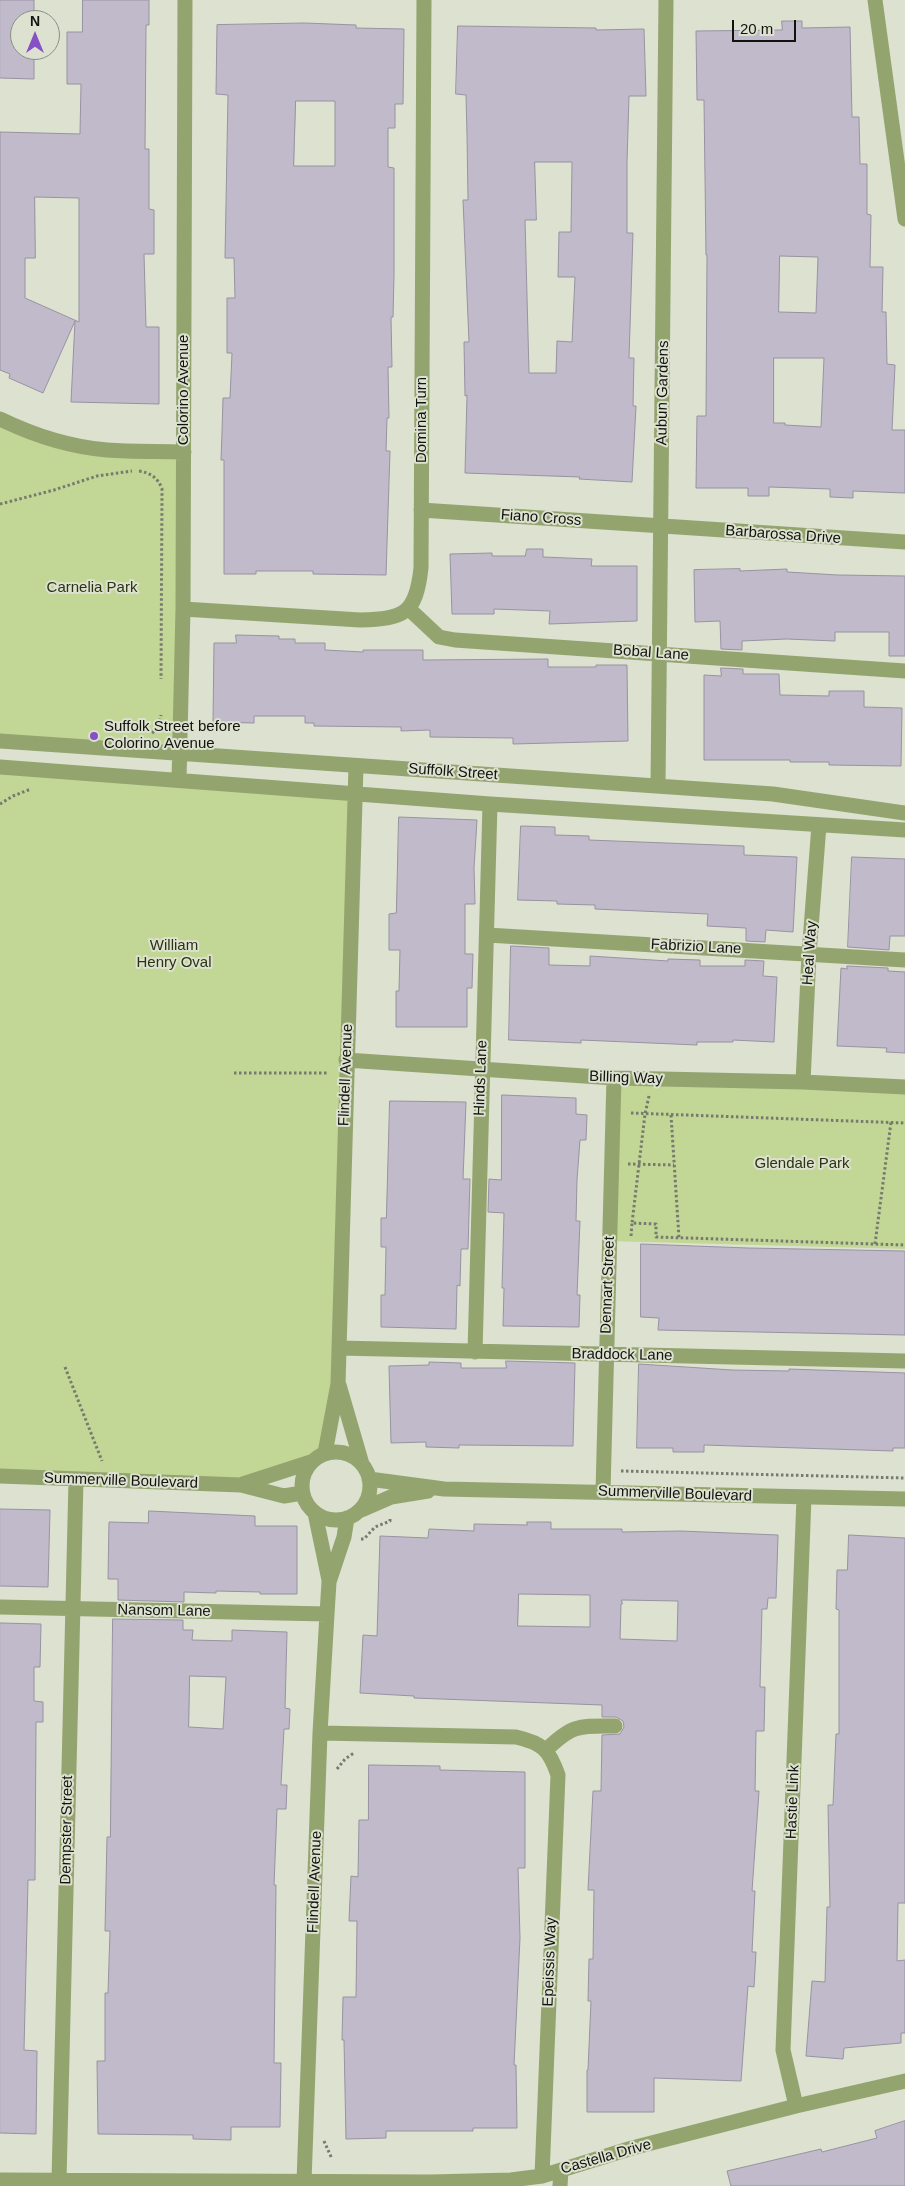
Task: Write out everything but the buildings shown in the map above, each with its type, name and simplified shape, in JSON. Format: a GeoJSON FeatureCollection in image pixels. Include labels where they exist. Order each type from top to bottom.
{"type":"FeatureCollection","features":[{"type":"Feature","properties":{"kind":"street","name":"Colorino Avenue"},"geometry":{"type":"LineString","coordinates":[[178,780],[183,609],[185,0]]}},
{"type":"Feature","properties":{"kind":"street","name":"Domina Turn"},"geometry":{"type":"LineString","coordinates":[[408,608],[414,602],[419,590],[424,0]]}},
{"type":"Feature","properties":{"kind":"street","name":"Aubun Gardens"},"geometry":{"type":"LineString","coordinates":[[658,785],[666,0]]}},
{"type":"Feature","properties":{"kind":"street"},"geometry":{"type":"LineString","coordinates":[[874,0],[905,219]]}},
{"type":"Feature","properties":{"kind":"street"},"geometry":{"type":"LineString","coordinates":[[0,419],[45,437],[75,445],[106,450],[184,452]]}},
{"type":"Feature","properties":{"kind":"street","name":"Fiano Cross"},"geometry":{"type":"LineString","coordinates":[[421,510],[662,526]]}},
{"type":"Feature","properties":{"kind":"street","name":"Barbarossa Drive"},"geometry":{"type":"LineString","coordinates":[[662,526],[905,542]]}},
{"type":"Feature","properties":{"kind":"street"},"geometry":{"type":"LineString","coordinates":[[183,609],[360,620],[388,619],[408,608]]}},
{"type":"Feature","properties":{"kind":"street","name":"Bobal Lane"},"geometry":{"type":"LineString","coordinates":[[408,608],[439,637],[455,640],[905,671]]}},
{"type":"Feature","properties":{"kind":"street","name":"Suffolk Street"},"geometry":{"type":"LineString","coordinates":[[0,741],[773,794],[905,813]]}},
{"type":"Feature","properties":{"kind":"street","name":"Flindell Avenue"},"geometry":{"type":"LineString","coordinates":[[324,1453],[338,1384],[356,766]]}},
{"type":"Feature","properties":{"kind":"street","name":"Suffolk Street"},"geometry":{"type":"LineString","coordinates":[[0,767],[490,804],[905,830]]}},
{"type":"Feature","properties":{"kind":"street","name":"Hinds Lane"},"geometry":{"type":"LineString","coordinates":[[475,1352],[481,1069],[490,804]]}},
{"type":"Feature","properties":{"kind":"street","name":"Heal Way"},"geometry":{"type":"LineString","coordinates":[[803,1082],[809,954],[819,825]]}},
{"type":"Feature","properties":{"kind":"street","name":"Fabrizio Lane"},"geometry":{"type":"LineString","coordinates":[[487,934],[905,960]]}},
{"type":"Feature","properties":{"kind":"street","name":"Billing Way"},"geometry":{"type":"LineString","coordinates":[[346,1060],[614,1078],[803,1082],[905,1087]]}},
{"type":"Feature","properties":{"kind":"street","name":"Dennart Street"},"geometry":{"type":"LineString","coordinates":[[603,1491],[614,1078]]}},
{"type":"Feature","properties":{"kind":"street","name":"Braddock Lane"},"geometry":{"type":"LineString","coordinates":[[339,1348],[905,1361]]}},
{"type":"Feature","properties":{"kind":"street","name":"Flindell Avenue"},"geometry":{"type":"LineString","coordinates":[[338,1384],[362,1464]]}},
{"type":"Feature","properties":{"kind":"street"},"geometry":{"type":"LineString","coordinates":[[341,1452],[356,1458],[362,1464],[369,1479],[369,1495],[361,1510],[347,1518],[330,1520],[309,1508],[302,1493],[303,1476],[311,1462],[324,1453],[341,1452]]}},
{"type":"Feature","properties":{"kind":"street","name":"Summerville Boulevard"},"geometry":{"type":"LineString","coordinates":[[241,1485],[311,1462]]}},
{"type":"Feature","properties":{"kind":"street","name":"Summerville Boulevard"},"geometry":{"type":"LineString","coordinates":[[0,1476],[241,1485],[284,1496],[302,1493]]}},
{"type":"Feature","properties":{"kind":"street","name":"Summerville Boulevard"},"geometry":{"type":"LineString","coordinates":[[369,1479],[444,1489],[905,1499]]}},
{"type":"Feature","properties":{"kind":"street","name":"Dempster Street"},"geometry":{"type":"LineString","coordinates":[[59,2180],[76,1480]]}},
{"type":"Feature","properties":{"kind":"street","name":"Summerville Boulevard"},"geometry":{"type":"LineString","coordinates":[[361,1510],[391,1497],[444,1489]]}},
{"type":"Feature","properties":{"kind":"street","name":"Hastie Link"},"geometry":{"type":"LineString","coordinates":[[796,2106],[783,2050],[804,1497]]}},
{"type":"Feature","properties":{"kind":"street","name":"Flindell Avenue"},"geometry":{"type":"LineString","coordinates":[[315,1513],[329,1582]]}},
{"type":"Feature","properties":{"kind":"street","name":"Flindell Avenue"},"geometry":{"type":"LineString","coordinates":[[304,2182],[320,1733],[329,1582],[344,1537],[347,1518]]}},
{"type":"Feature","properties":{"kind":"street","name":"Nansom Lane"},"geometry":{"type":"LineString","coordinates":[[0,1607],[327,1614]]}},
{"type":"Feature","properties":{"kind":"street"},"geometry":{"type":"LineString","coordinates":[[320,1733],[516,1737],[533,1741],[546,1750],[572,1728],[615,1726]]}},
{"type":"Feature","properties":{"kind":"street","name":"Epeissis Way"},"geometry":{"type":"LineString","coordinates":[[542,2176],[558,1775],[546,1750]]}},
{"type":"Feature","properties":{"kind":"street","name":"Castella Drive"},"geometry":{"type":"LineString","coordinates":[[0,2180],[168,2184],[304,2182],[430,2184],[482,2182],[542,2176],[632,2148],[796,2106],[905,2081]]}},
{"type":"Feature","properties":{"kind":"street"},"geometry":{"type":"LineString","coordinates":[[560,2186],[561,2170]]}},
{"type":"Feature","properties":{"kind":"path"},"geometry":{"type":"LineString","coordinates":[[0,504],[111,474],[140,471],[148,473],[159,482],[162,489],[161,686]]}},
{"type":"Feature","properties":{"kind":"path"},"geometry":{"type":"LineString","coordinates":[[145,736],[158,728],[161,705]]}},
{"type":"Feature","properties":{"kind":"path"},"geometry":{"type":"LineString","coordinates":[[0,804],[19,793],[39,787]]}},
{"type":"Feature","properties":{"kind":"path"},"geometry":{"type":"LineString","coordinates":[[234,1073],[332,1073]]}},
{"type":"Feature","properties":{"kind":"path"},"geometry":{"type":"LineString","coordinates":[[631,1236],[645,1114],[650,1094]]}},
{"type":"Feature","properties":{"kind":"path"},"geometry":{"type":"LineString","coordinates":[[628,1113],[905,1123]]}},
{"type":"Feature","properties":{"kind":"path"},"geometry":{"type":"LineString","coordinates":[[671,1115],[679,1238]]}},
{"type":"Feature","properties":{"kind":"path"},"geometry":{"type":"LineString","coordinates":[[875,1244],[891,1122]]}},
{"type":"Feature","properties":{"kind":"path"},"geometry":{"type":"LineString","coordinates":[[625,1164],[674,1165]]}},
{"type":"Feature","properties":{"kind":"path"},"geometry":{"type":"LineString","coordinates":[[632,1223],[656,1224],[656,1237],[905,1245]]}},
{"type":"Feature","properties":{"kind":"path"},"geometry":{"type":"LineString","coordinates":[[65,1367],[102,1461]]}},
{"type":"Feature","properties":{"kind":"path"},"geometry":{"type":"LineString","coordinates":[[603,1470],[905,1478]]}},
{"type":"Feature","properties":{"kind":"path"},"geometry":{"type":"LineString","coordinates":[[336,1772],[346,1759],[359,1751]]}},
{"type":"Feature","properties":{"kind":"path"},"geometry":{"type":"LineString","coordinates":[[323,2139],[332,2159]]}},
{"type":"Feature","properties":{"kind":"green space","name":"Carnelia Park"},"geometry":{"type":"Polygon","coordinates":[[[0,419],[45,437],[184,452],[179,754],[0,741],[0,419]]]}},
{"type":"Feature","properties":{"kind":"green space","name":"William Henry Oval"},"geometry":{"type":"Polygon","coordinates":[[[0,767],[355,793],[338,1384],[325,1453],[311,1462],[241,1485],[0,1476],[0,767]]]}},
{"type":"Feature","properties":{"kind":"green space","name":"Glendale Park"},"geometry":{"type":"Polygon","coordinates":[[[614,1078],[905,1087],[905,1249],[609,1241],[614,1078]]]}},
{"type":"Feature","properties":{"kind":"place","name":"Suffolk Street before Colorino Avenue"},"geometry":{"type":"Point","coordinates":[94,736]}}]}
